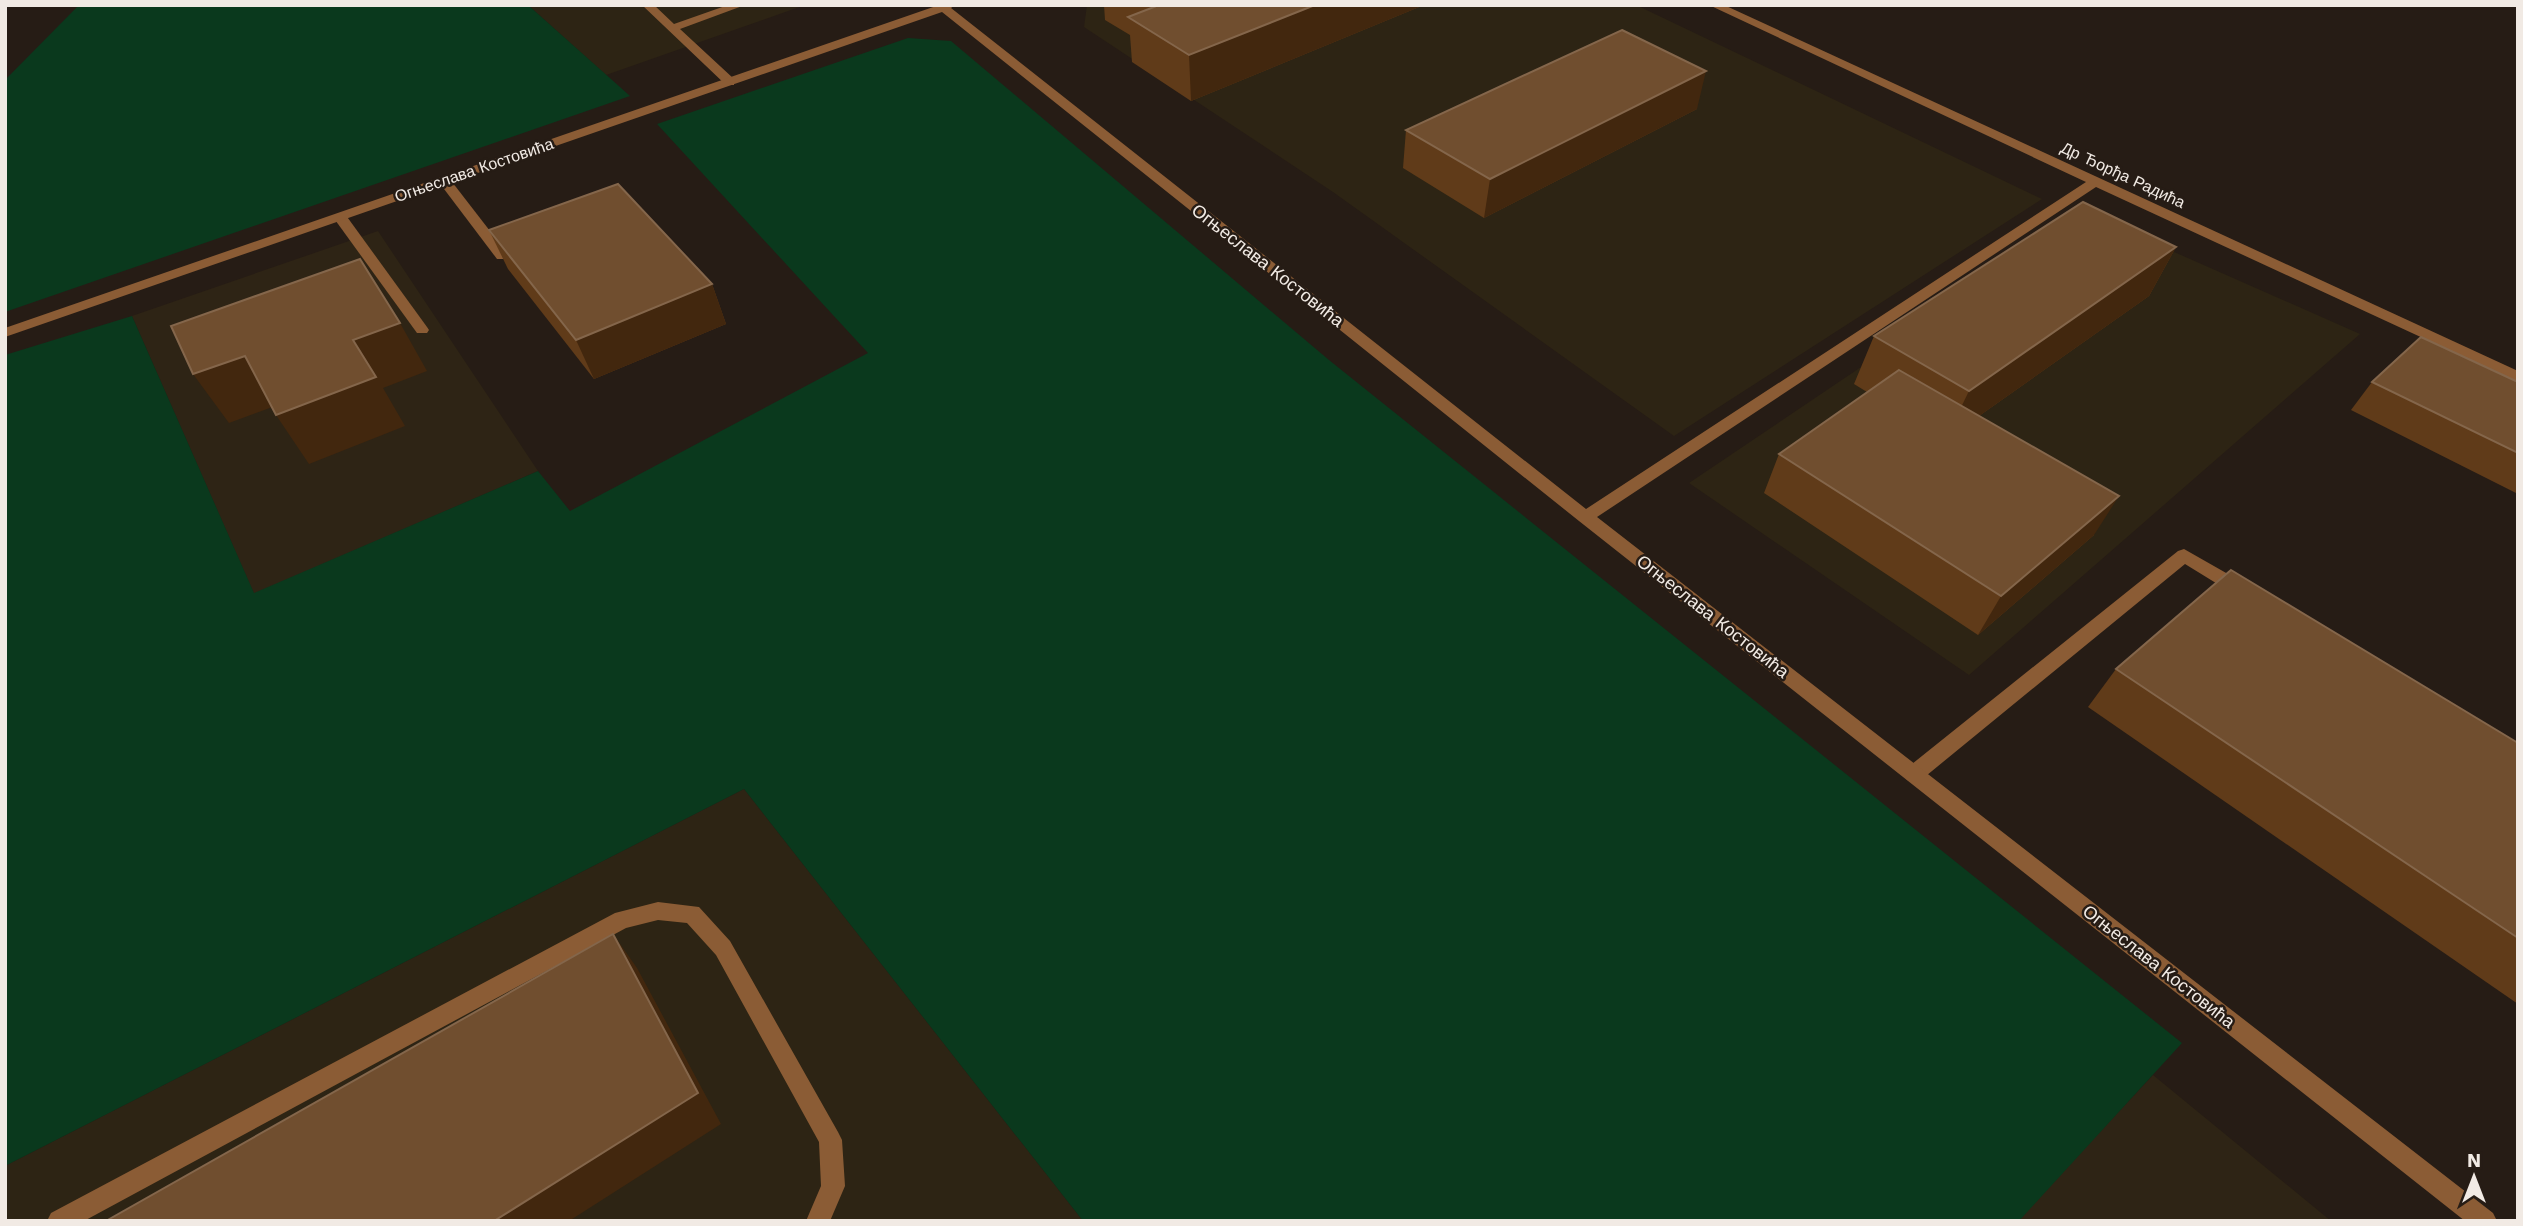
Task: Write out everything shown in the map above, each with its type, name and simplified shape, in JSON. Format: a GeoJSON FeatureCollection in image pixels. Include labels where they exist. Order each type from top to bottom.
{"type":"FeatureCollection","features":[{"type":"Feature","properties":{"kind":"street"},"geometry":{"type":"LineString","coordinates":[[647,5],[730,82]]}},
{"type":"Feature","properties":{"kind":"street"},"geometry":{"type":"LineString","coordinates":[[672,28],[740,5]]}},
{"type":"Feature","properties":{"kind":"street","name":"Др Ђорђа Радића"},"geometry":{"type":"LineString","coordinates":[[1714,5],[2518,377]]}},
{"type":"Feature","properties":{"kind":"street","name":"Огњеслава Костовића"},"geometry":{"type":"LineString","coordinates":[[5,333],[947,6],[1585,517],[2485,1221]]}},
{"type":"Feature","properties":{"kind":"street"},"geometry":{"type":"LineString","coordinates":[[444,181],[502,256]]}},
{"type":"Feature","properties":{"kind":"street"},"geometry":{"type":"LineString","coordinates":[[1585,517],[2096,181]]}},
{"type":"Feature","properties":{"kind":"street"},"geometry":{"type":"LineString","coordinates":[[340,217],[422,330]]}},
{"type":"Feature","properties":{"kind":"street"},"geometry":{"type":"LineString","coordinates":[[1914,774],[2184,555],[2256,599]]}},
{"type":"Feature","properties":{"kind":"street"},"geometry":{"type":"LineString","coordinates":[[59,1221],[622,920],[658,911],[692,914],[723,948],[830,1140],[833,1185],[818,1221]]}},
{"type":"Feature","properties":{"kind":"shaded area"},"geometry":{"type":"Polygon","coordinates":[[[528,5],[805,5],[606,75],[528,5]]]}},
{"type":"Feature","properties":{"kind":"shaded area"},"geometry":{"type":"Polygon","coordinates":[[[1087,5],[1636,5],[2042,199],[1674,436],[1333,192],[1084,27],[1087,5]]]}},
{"type":"Feature","properties":{"kind":"shaded area"},"geometry":{"type":"Polygon","coordinates":[[[2088,214],[2360,334],[1969,675],[1689,483],[2088,214]]]}},
{"type":"Feature","properties":{"kind":"shaded area"},"geometry":{"type":"Polygon","coordinates":[[[378,231],[538,471],[254,594],[132,316],[378,231]]]}},
{"type":"Feature","properties":{"kind":"shaded area"},"geometry":{"type":"Polygon","coordinates":[[[744,789],[1083,1221],[5,1221],[5,1166],[744,789]]]}},
{"type":"Feature","properties":{"kind":"shaded area"},"geometry":{"type":"Polygon","coordinates":[[[2153,1075],[2331,1221],[2016,1221],[2153,1075]]]}},
{"type":"Feature","properties":{"kind":"green space"},"geometry":{"type":"Polygon","coordinates":[[[79,5],[528,5],[630,96],[5,312],[5,80],[79,5]]]}},
{"type":"Feature","properties":{"kind":"green space"},"geometry":{"type":"Polygon","coordinates":[[[908,38],[951,41],[1329,360],[2182,1043],[2019,1221],[1083,1221],[744,789],[5,1166],[5,355],[132,316],[254,593],[538,471],[570,511],[868,353],[657,124],[908,38]]]}},
{"type":"Feature","properties":{"kind":"building"},"geometry":{"type":"Polygon","coordinates":[[[1151,5],[1315,5],[1189,55],[1128,17],[1154,7],[1151,5]]]}},
{"type":"Feature","properties":{"kind":"building"},"geometry":{"type":"Polygon","coordinates":[[[1622,30],[1706,71],[1490,179],[1406,130],[1622,30]]]}},
{"type":"Feature","properties":{"kind":"building"},"geometry":{"type":"Polygon","coordinates":[[[618,184],[712,284],[576,340],[489,230],[618,184]]]}},
{"type":"Feature","properties":{"kind":"building"},"geometry":{"type":"Polygon","coordinates":[[[2083,202],[2176,247],[1969,391],[1874,336],[2083,202]]]}},
{"type":"Feature","properties":{"kind":"building"},"geometry":{"type":"Polygon","coordinates":[[[360,259],[400,323],[353,340],[376,377],[276,415],[245,356],[193,374],[171,326],[360,259]]]}},
{"type":"Feature","properties":{"kind":"building"},"geometry":{"type":"Polygon","coordinates":[[[2421,337],[2518,382],[2518,453],[2372,382],[2421,337]]]}},
{"type":"Feature","properties":{"kind":"building"},"geometry":{"type":"Polygon","coordinates":[[[1899,370],[2119,496],[2001,596],[1779,454],[1899,370]]]}},
{"type":"Feature","properties":{"kind":"building"},"geometry":{"type":"Polygon","coordinates":[[[2231,570],[2518,743],[2518,938],[2116,669],[2231,570]]]}},
{"type":"Feature","properties":{"kind":"building"},"geometry":{"type":"Polygon","coordinates":[[[613,934],[698,1093],[494,1221],[106,1221],[613,934]]]}}]}
